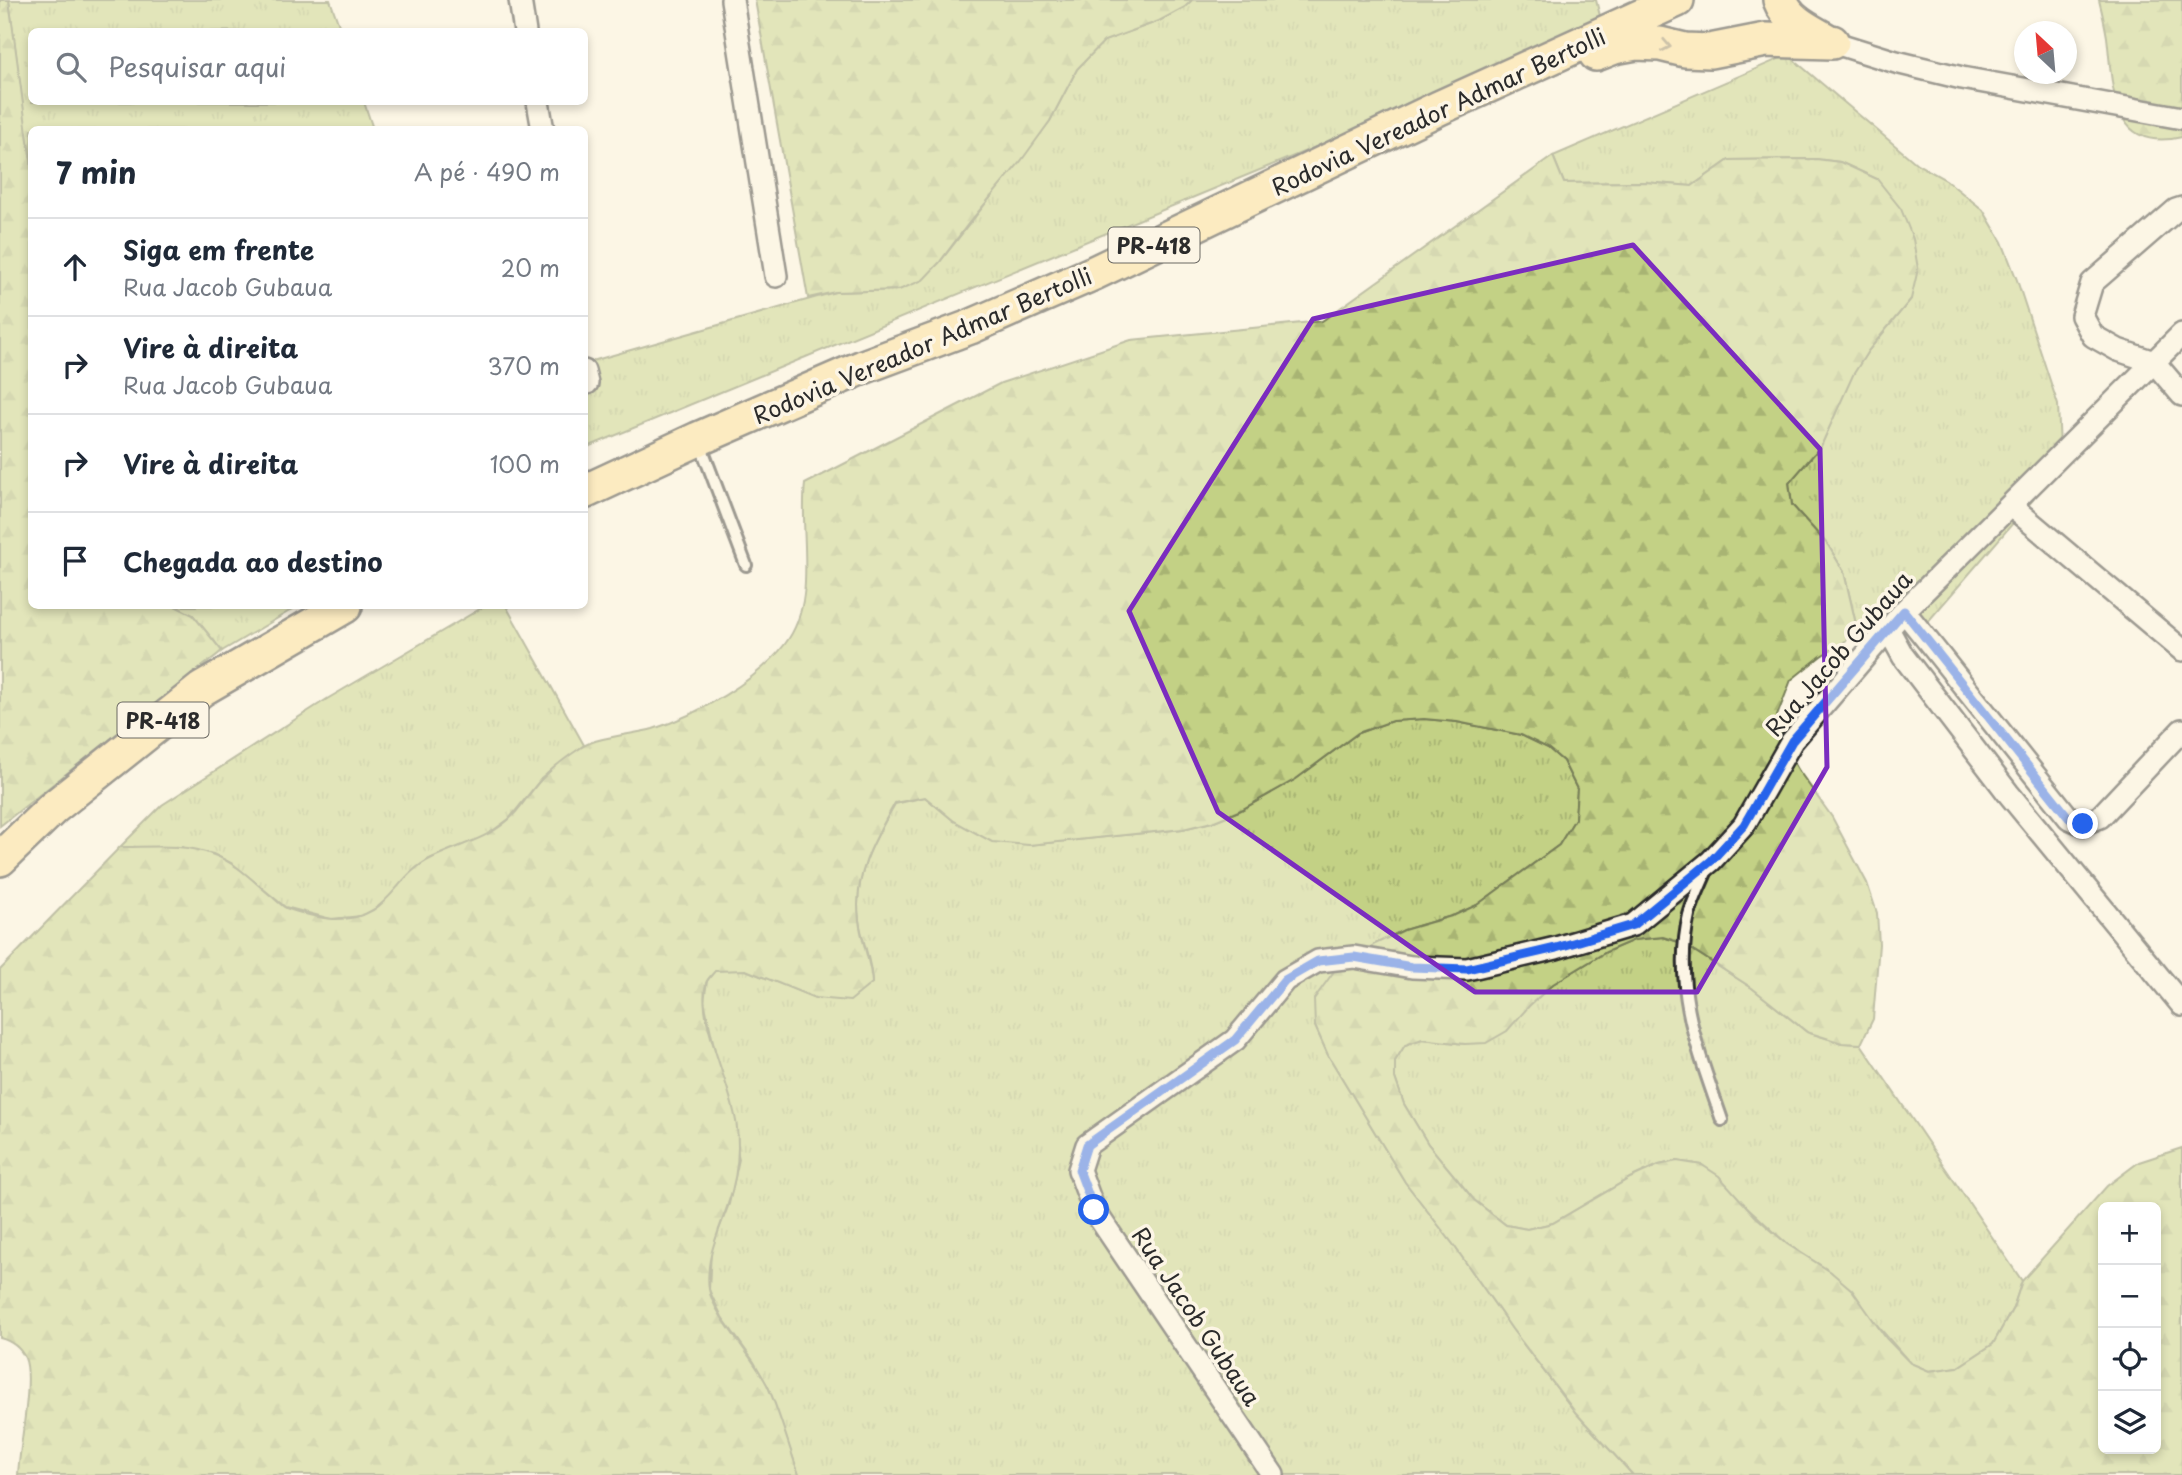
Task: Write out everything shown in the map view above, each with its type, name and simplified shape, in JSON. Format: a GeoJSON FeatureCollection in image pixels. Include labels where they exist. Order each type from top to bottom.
{"type":"FeatureCollection","features":[{"type":"Feature","properties":{"kind":"highway"},"geometry":{"type":"LineString","coordinates":[[1622,0],[1610,14],[1452,90],[1439,108],[1457,110],[1614,47],[1636,43],[1710,51],[1766,40],[1832,42]]}},
{"type":"Feature","properties":{"kind":"highway","name":"Rodovia Vereador Admar Bertolli"},"geometry":{"type":"LineString","coordinates":[[588,490],[863,367],[970,327],[1094,274],[1439,108],[1677,0]]}},
{"type":"Feature","properties":{"kind":"highway"},"geometry":{"type":"LineString","coordinates":[[1780,0],[1784,11],[1798,24],[1832,42]]}},
{"type":"Feature","properties":{"kind":"highway","name":"PR-418"},"geometry":{"type":"LineString","coordinates":[[0,859],[53,808],[202,689],[340,609]]}},
{"type":"Feature","properties":{"kind":"street"},"geometry":{"type":"LineString","coordinates":[[520,0],[525,28]]}},
{"type":"Feature","properties":{"kind":"street"},"geometry":{"type":"LineString","coordinates":[[732,0],[776,276]]}},
{"type":"Feature","properties":{"kind":"street"},"geometry":{"type":"LineString","coordinates":[[1832,42],[1896,62],[1962,78],[2182,118]]}},
{"type":"Feature","properties":{"kind":"street"},"geometry":{"type":"LineString","coordinates":[[538,105],[541,126]]}},
{"type":"Feature","properties":{"kind":"street"},"geometry":{"type":"LineString","coordinates":[[2182,208],[2175,210],[2092,283],[2082,316],[2093,336],[2118,350],[2154,362],[2182,395]]}},
{"type":"Feature","properties":{"kind":"street","name":"Rua Jacob Gubaua"},"geometry":{"type":"LineString","coordinates":[[1273,1475],[1094,1210],[1079,1170],[1087,1145],[1235,1040],[1285,980],[1318,961],[1354,957],[1412,967],[1467,969],[1556,948],[1633,925],[1711,861],[1744,825],[1792,741],[1904,611],[2182,334]]}},
{"type":"Feature","properties":{"kind":"street"},"geometry":{"type":"LineString","coordinates":[[2011,506],[2182,650]]}},
{"type":"Feature","properties":{"kind":"street"},"geometry":{"type":"LineString","coordinates":[[1904,611],[2069,818],[2083,824],[2100,817],[2182,730]]}},
{"type":"Feature","properties":{"kind":"street"},"geometry":{"type":"LineString","coordinates":[[1888,629],[1903,656],[2008,793],[2182,1005]]}},
{"type":"Feature","properties":{"kind":"lane"},"geometry":{"type":"LineString","coordinates":[[698,439],[746,565]]}},
{"type":"Feature","properties":{"kind":"lane"},"geometry":{"type":"LineString","coordinates":[[1711,861],[1689,914],[1682,963],[1692,1033],[1722,1120]]}},
{"type":"Feature","properties":{"kind":"highlighted area"},"geometry":{"type":"Polygon","coordinates":[[[1633,245],[1820,449],[1827,767],[1697,992],[1475,992],[1218,812],[1129,611],[1313,319],[1633,245]]]}},
{"type":"Feature","properties":{"kind":"green space"},"geometry":{"type":"Polygon","coordinates":[[[0,0],[9,0],[28,140],[28,609],[181,609],[193,615],[222,651],[0,826],[0,0]]]}},
{"type":"Feature","properties":{"kind":"green space"},"geometry":{"type":"Polygon","coordinates":[[[9,0],[330,0],[340,28],[28,28],[28,105],[365,105],[372,126],[28,126],[28,147],[9,0]]]}},
{"type":"Feature","properties":{"kind":"green space"},"geometry":{"type":"Polygon","coordinates":[[[755,0],[1192,0],[1185,7],[1159,21],[1104,41],[1077,69],[1050,121],[1021,161],[923,280],[899,290],[835,292],[808,298],[755,0]]]}},
{"type":"Feature","properties":{"kind":"green space"},"geometry":{"type":"Polygon","coordinates":[[[1192,0],[1596,0],[1601,20],[1364,127],[588,447],[588,362],[835,292],[899,290],[939,263],[1050,121],[1077,69],[1104,41],[1159,21],[1192,0]]]}},
{"type":"Feature","properties":{"kind":"green space"},"geometry":{"type":"Polygon","coordinates":[[[2099,0],[2182,0],[2182,137],[2158,140],[2141,135],[2128,126],[2114,95],[2107,37],[2099,0]]]}},
{"type":"Feature","properties":{"kind":"green space"},"geometry":{"type":"Polygon","coordinates":[[[1788,55],[1917,164],[1946,180],[1983,210],[2002,242],[2017,280],[2058,405],[2060,448],[2050,475],[2033,500],[1925,625],[1858,633],[1844,572],[1828,545],[1792,505],[1789,483],[1821,446],[1852,375],[1911,299],[1877,179],[1840,162],[1816,159],[1729,160],[1692,186],[1644,182],[1564,183],[1553,156],[1788,55]]]}},
{"type":"Feature","properties":{"kind":"green space"},"geometry":{"type":"Polygon","coordinates":[[[1553,156],[1564,183],[1644,182],[1692,186],[1729,160],[1816,159],[1840,162],[1877,179],[1901,209],[1913,239],[1918,269],[1911,299],[1868,351],[1853,375],[1821,446],[1789,483],[1792,505],[1828,545],[1844,572],[1858,633],[1821,656],[1791,680],[1777,716],[1783,744],[1832,817],[1867,883],[1877,913],[1879,944],[1873,1019],[1861,1044],[1842,1043],[1807,1032],[1752,988],[1682,943],[1663,937],[1634,940],[1606,952],[1553,984],[1507,1031],[1486,1043],[1465,1044],[1422,1039],[1405,1045],[1395,1061],[1395,1078],[1404,1104],[1428,1144],[1474,1200],[1506,1225],[1527,1229],[1553,1223],[1630,1178],[1659,1165],[1677,1161],[1702,1165],[1719,1176],[1755,1216],[1787,1244],[1831,1272],[1852,1290],[1886,1338],[1910,1363],[1929,1371],[1958,1367],[1993,1344],[2013,1308],[2022,1281],[2107,1186],[2139,1162],[2182,1148],[2182,1475],[1633,1475],[1576,1413],[1405,1182],[1328,1055],[1315,1026],[1314,999],[1335,970],[1375,944],[1404,930],[1455,915],[1477,905],[1559,845],[1575,819],[1577,789],[1563,761],[1548,748],[1521,735],[1457,722],[1424,719],[1392,721],[1358,733],[1296,779],[1241,810],[1212,822],[1183,829],[1029,845],[992,842],[954,821],[925,797],[895,803],[867,859],[859,888],[859,920],[872,983],[850,1001],[815,998],[746,970],[715,971],[709,978],[704,998],[706,1016],[734,1112],[738,1148],[733,1188],[711,1257],[709,1289],[718,1312],[769,1389],[799,1475],[18,1475],[28,1381],[23,1354],[15,1345],[0,1338],[0,970],[120,847],[168,846],[203,851],[237,867],[291,910],[333,919],[352,918],[367,913],[389,897],[418,866],[499,828],[517,812],[545,776],[582,747],[606,738],[653,729],[688,715],[743,683],[773,658],[795,627],[802,608],[806,567],[805,484],[1001,383],[1131,340],[1322,321],[1553,156]]]}},
{"type":"Feature","properties":{"kind":"green space"},"geometry":{"type":"Polygon","coordinates":[[[181,609],[293,609],[222,651],[193,615],[181,609]]]}},
{"type":"Feature","properties":{"kind":"green space"},"geometry":{"type":"Polygon","coordinates":[[[480,609],[508,609],[584,745],[541,779],[509,819],[484,837],[429,859],[410,874],[382,905],[362,916],[331,919],[285,907],[233,864],[213,854],[181,847],[120,847],[162,805],[327,699],[480,609]]]}},
{"type":"Feature","properties":{"kind":"green space"},"geometry":{"type":"Polygon","coordinates":[[[1424,719],[1457,722],[1521,735],[1548,748],[1563,761],[1577,789],[1575,819],[1559,845],[1477,905],[1455,915],[1404,930],[1375,944],[1315,1026],[1328,1055],[1405,1182],[1576,1413],[1633,1475],[799,1475],[769,1389],[754,1362],[722,1317],[709,1290],[711,1250],[729,1204],[739,1159],[704,1001],[707,981],[715,970],[746,970],[815,998],[872,983],[859,920],[859,888],[873,845],[895,804],[925,797],[954,821],[1029,845],[1183,829],[1212,822],[1241,810],[1296,779],[1358,733],[1392,721],[1424,719]]]}},
{"type":"Feature","properties":{"kind":"green space"},"geometry":{"type":"Polygon","coordinates":[[[1663,937],[1682,943],[1752,988],[1807,1032],[1842,1043],[1861,1044],[2022,1281],[2013,1308],[1993,1344],[1958,1367],[1929,1371],[1910,1363],[1831,1272],[1787,1244],[1702,1165],[1677,1161],[1659,1165],[1630,1178],[1553,1223],[1527,1229],[1506,1225],[1474,1200],[1428,1144],[1404,1104],[1395,1078],[1395,1061],[1405,1045],[1422,1039],[1465,1044],[1530,1005],[1553,984],[1606,952],[1634,940],[1663,937]]]}},
{"type":"Feature","properties":{"kind":"route"},"geometry":{"type":"LineString","coordinates":[[1094,1210],[1079,1170],[1087,1145],[1235,1040],[1285,980],[1318,961],[1354,957],[1412,967],[1467,969],[1556,948],[1633,925],[1711,861],[1744,825],[1792,741],[1904,611],[2069,818],[2083,824]]}}]}
